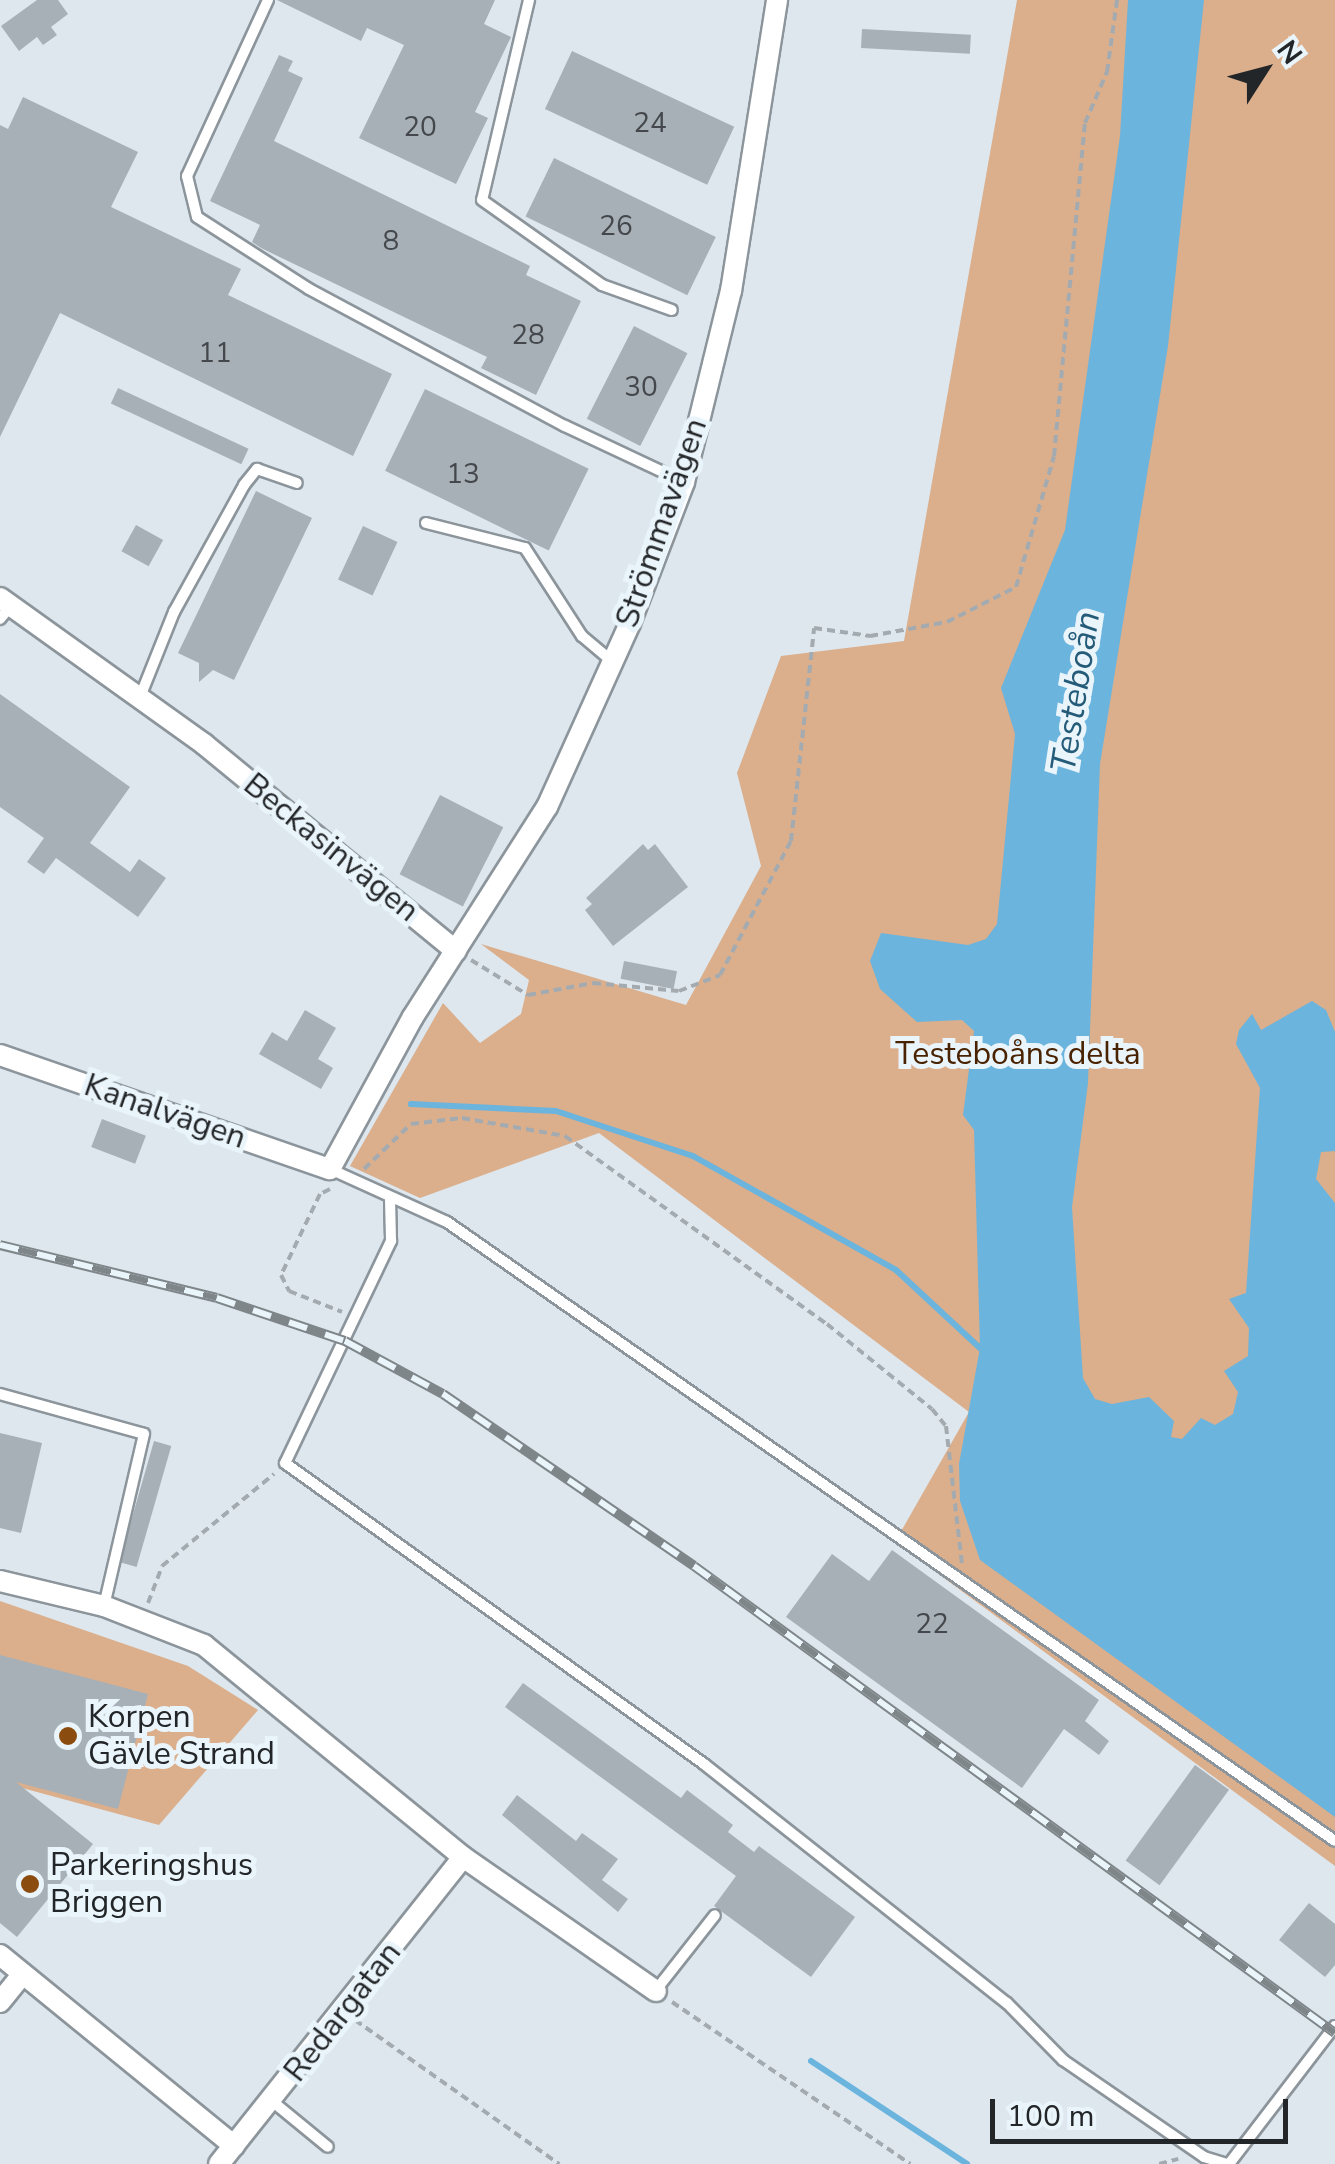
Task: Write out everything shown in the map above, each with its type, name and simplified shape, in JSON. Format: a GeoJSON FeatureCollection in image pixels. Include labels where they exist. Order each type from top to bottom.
{"type":"FeatureCollection","features":[{"type":"Feature","properties":{"kind":"street","name":"Strömmavägen"},"geometry":{"type":"LineString","coordinates":[[456,951],[547,806],[613,662],[684,482],[732,291],[777,0]]}},
{"type":"Feature","properties":{"kind":"street","name":"Beckasinvägen"},"geometry":{"type":"LineString","coordinates":[[4,608],[139,698],[456,951]]}},
{"type":"Feature","properties":{"kind":"street"},"geometry":{"type":"LineString","coordinates":[[330,1168],[456,951]]}},
{"type":"Feature","properties":{"kind":"street","name":"Kanalvägen"},"geometry":{"type":"LineString","coordinates":[[0,1055],[330,1168]]}},
{"type":"Feature","properties":{"kind":"street"},"geometry":{"type":"LineString","coordinates":[[0,1582],[104,1606],[204,1645],[463,1857],[656,1991]]}},
{"type":"Feature","properties":{"kind":"street","name":"Redargatan"},"geometry":{"type":"LineString","coordinates":[[219,2164],[463,1857]]}},
{"type":"Feature","properties":{"kind":"street"},"geometry":{"type":"LineString","coordinates":[[0,1955],[234,2146]]}},
{"type":"Feature","properties":{"kind":"street"},"geometry":{"type":"LineString","coordinates":[[0,2002],[23,1974]]}},
{"type":"Feature","properties":{"kind":"lane"},"geometry":{"type":"LineString","coordinates":[[268,0],[187,176],[197,217],[309,289],[565,426],[684,482]]}},
{"type":"Feature","properties":{"kind":"lane"},"geometry":{"type":"LineString","coordinates":[[529,0],[482,200],[602,285],[672,310]]}},
{"type":"Feature","properties":{"kind":"lane"},"geometry":{"type":"LineString","coordinates":[[139,698],[174,612],[244,485],[257,470],[296,483]]}},
{"type":"Feature","properties":{"kind":"lane"},"geometry":{"type":"LineString","coordinates":[[426,523],[526,548],[582,636],[613,662]]}},
{"type":"Feature","properties":{"kind":"lane"},"geometry":{"type":"LineString","coordinates":[[330,1168],[446,1222],[1335,1840]]}},
{"type":"Feature","properties":{"kind":"lane"},"geometry":{"type":"LineString","coordinates":[[390,1199],[391,1241],[285,1463],[704,1764],[1007,2003],[1063,2060],[1204,2157],[1228,2164],[1335,2026]]}},
{"type":"Feature","properties":{"kind":"lane"},"geometry":{"type":"LineString","coordinates":[[0,1394],[144,1434],[104,1606]]}},
{"type":"Feature","properties":{"kind":"lane"},"geometry":{"type":"LineString","coordinates":[[656,1991],[715,1915]]}},
{"type":"Feature","properties":{"kind":"lane"},"geometry":{"type":"LineString","coordinates":[[272,2102],[328,2148]]}},
{"type":"Feature","properties":{"kind":"path"},"geometry":{"type":"LineString","coordinates":[[456,951],[528,995],[592,983],[679,991],[720,974],[791,841],[814,628],[870,636],[946,622],[1016,587],[1054,456],[1085,122],[1107,72],[1117,0]]}},
{"type":"Feature","properties":{"kind":"path"},"geometry":{"type":"LineString","coordinates":[[355,1318],[289,1291],[281,1275],[320,1194],[353,1177],[410,1124],[462,1118],[565,1136],[827,1324],[932,1409],[946,1426],[965,1582]]}},
{"type":"Feature","properties":{"kind":"path"},"geometry":{"type":"LineString","coordinates":[[142,1618],[162,1566],[285,1463]]}},
{"type":"Feature","properties":{"kind":"path"},"geometry":{"type":"LineString","coordinates":[[656,1991],[910,2164]]}},
{"type":"Feature","properties":{"kind":"path"},"geometry":{"type":"LineString","coordinates":[[342,2012],[559,2164]]}},
{"type":"Feature","properties":{"kind":"green space","name":"Testeboåns delta"},"geometry":{"type":"Polygon","coordinates":[[[1017,0],[1335,0],[1335,1866],[895,1542],[969,1412],[599,1133],[420,1198],[350,1166],[443,1003],[480,1043],[521,1014],[529,980],[481,944],[686,1005],[761,866],[737,773],[781,656],[904,641],[1017,0]]]}},
{"type":"Feature","properties":{"kind":"green space"},"geometry":{"type":"Polygon","coordinates":[[[0,1601],[188,1666],[258,1710],[159,1825],[0,1782],[0,1601]]]}},
{"type":"Feature","properties":{"kind":"water","name":"Testeboån"},"geometry":{"type":"Polygon","coordinates":[[[1128,0],[1204,0],[1168,346],[1100,764],[1088,1083],[1072,1207],[1083,1378],[1095,1399],[1112,1404],[1149,1397],[1174,1421],[1171,1437],[1182,1439],[1201,1418],[1215,1425],[1233,1414],[1238,1392],[1224,1371],[1248,1356],[1249,1328],[1229,1299],[1246,1293],[1260,1088],[1236,1044],[1239,1030],[1252,1014],[1261,1030],[1312,1001],[1326,1010],[1335,1032],[1335,1151],[1321,1152],[1316,1179],[1335,1203],[1335,1817],[980,1560],[960,1501],[959,1464],[980,1348],[974,1130],[963,1115],[974,1031],[962,1020],[917,1022],[880,989],[870,961],[881,933],[968,945],[986,939],[997,924],[1015,734],[1001,688],[1065,530],[1120,136],[1128,0]]]}},
{"type":"Feature","properties":{"kind":"building"},"geometry":{"type":"Polygon","coordinates":[[[37,0],[58,0],[68,14],[51,27],[57,35],[43,45],[37,37],[19,51],[1,26],[37,0]]]}},
{"type":"Feature","properties":{"kind":"building"},"geometry":{"type":"Polygon","coordinates":[[[277,0],[495,0],[484,24],[511,37],[475,112],[488,118],[456,184],[359,138],[404,45],[367,28],[361,41],[277,0]]]}},
{"type":"Feature","properties":{"kind":"building"},"geometry":{"type":"Polygon","coordinates":[[[862,29],[971,35],[970,54],[861,48],[862,29]]]}},
{"type":"Feature","properties":{"kind":"building"},"geometry":{"type":"Polygon","coordinates":[[[572,51],[734,127],[707,185],[545,109],[572,51]]]}},
{"type":"Feature","properties":{"kind":"building"},"geometry":{"type":"Polygon","coordinates":[[[279,55],[293,61],[288,71],[303,78],[274,141],[530,266],[526,275],[581,301],[536,395],[481,368],[487,357],[261,248],[252,242],[260,225],[210,201],[279,55]]]}},
{"type":"Feature","properties":{"kind":"building"},"geometry":{"type":"Polygon","coordinates":[[[23,97],[138,152],[111,207],[241,269],[228,295],[392,374],[353,456],[60,313],[0,437],[0,125],[8,129],[23,97]]]}},
{"type":"Feature","properties":{"kind":"building"},"geometry":{"type":"Polygon","coordinates":[[[554,158],[716,237],[687,295],[526,216],[554,158]]]}},
{"type":"Feature","properties":{"kind":"building"},"geometry":{"type":"Polygon","coordinates":[[[634,326],[687,353],[640,446],[587,419],[634,326]]]}},
{"type":"Feature","properties":{"kind":"building"},"geometry":{"type":"Polygon","coordinates":[[[118,388],[249,449],[241,464],[111,403],[118,388]]]}},
{"type":"Feature","properties":{"kind":"building"},"geometry":{"type":"Polygon","coordinates":[[[425,389],[589,469],[549,551],[385,471],[425,389]]]}},
{"type":"Feature","properties":{"kind":"building"},"geometry":{"type":"Polygon","coordinates":[[[256,491],[312,518],[234,680],[213,670],[199,682],[199,663],[178,653],[256,491]]]}},
{"type":"Feature","properties":{"kind":"building"},"geometry":{"type":"Polygon","coordinates":[[[136,525],[163,540],[149,566],[121,551],[136,525]]]}},
{"type":"Feature","properties":{"kind":"building"},"geometry":{"type":"Polygon","coordinates":[[[363,526],[397,542],[373,596],[338,579],[363,526]]]}},
{"type":"Feature","properties":{"kind":"building"},"geometry":{"type":"Polygon","coordinates":[[[0,694],[130,787],[90,843],[130,872],[139,859],[166,878],[138,917],[56,858],[44,874],[27,862],[44,838],[0,807],[0,694]]]}},
{"type":"Feature","properties":{"kind":"building"},"geometry":{"type":"Polygon","coordinates":[[[440,795],[503,827],[463,907],[400,874],[440,795]]]}},
{"type":"Feature","properties":{"kind":"building"},"geometry":{"type":"Polygon","coordinates":[[[643,844],[648,850],[655,844],[688,887],[613,946],[585,910],[592,904],[586,898],[643,844]]]}},
{"type":"Feature","properties":{"kind":"building"},"geometry":{"type":"Polygon","coordinates":[[[624,961],[677,971],[674,989],[621,979],[624,961]]]}},
{"type":"Feature","properties":{"kind":"building"},"geometry":{"type":"Polygon","coordinates":[[[305,1010],[336,1028],[318,1059],[333,1068],[321,1089],[259,1054],[272,1032],[287,1041],[305,1010]]]}},
{"type":"Feature","properties":{"kind":"building"},"geometry":{"type":"Polygon","coordinates":[[[102,1119],[146,1136],[135,1164],[91,1147],[102,1119]]]}},
{"type":"Feature","properties":{"kind":"building"},"geometry":{"type":"Polygon","coordinates":[[[0,1433],[42,1443],[21,1533],[0,1528],[0,1433]]]}},
{"type":"Feature","properties":{"kind":"building"},"geometry":{"type":"Polygon","coordinates":[[[154,1441],[171,1446],[137,1567],[119,1562],[154,1441]]]}},
{"type":"Feature","properties":{"kind":"building"},"geometry":{"type":"Polygon","coordinates":[[[892,1550],[1099,1700],[1085,1721],[1109,1741],[1099,1755],[1064,1729],[1022,1788],[786,1617],[832,1554],[869,1581],[892,1550]]]}},
{"type":"Feature","properties":{"kind":"building","name":"Korpen Gävle Strand"},"geometry":{"type":"Polygon","coordinates":[[[0,1655],[148,1694],[118,1809],[16,1782],[93,1844],[17,1937],[0,1923],[0,1655]]]}},
{"type":"Feature","properties":{"kind":"building"},"geometry":{"type":"Polygon","coordinates":[[[523,1683],[681,1798],[687,1790],[733,1825],[728,1832],[754,1852],[759,1846],[855,1917],[811,1977],[714,1906],[736,1876],[505,1707],[523,1683]]]}},
{"type":"Feature","properties":{"kind":"building"},"geometry":{"type":"Polygon","coordinates":[[[1195,1765],[1229,1790],[1160,1885],[1126,1860],[1195,1765]]]}},
{"type":"Feature","properties":{"kind":"building"},"geometry":{"type":"Polygon","coordinates":[[[517,1795],[576,1841],[582,1833],[618,1859],[602,1880],[628,1899],[618,1912],[502,1815],[517,1795]]]}},
{"type":"Feature","properties":{"kind":"building"},"geometry":{"type":"Polygon","coordinates":[[[1309,1903],[1335,1924],[1335,1965],[1325,1977],[1279,1940],[1309,1903]]]}},
{"type":"Feature","properties":{"kind":"waterway"},"geometry":{"type":"LineString","coordinates":[[411,1104],[556,1111],[693,1156],[896,1270],[980,1348]]}},
{"type":"Feature","properties":{"kind":"waterway"},"geometry":{"type":"LineString","coordinates":[[811,2061],[967,2164]]}},
{"type":"Feature","properties":{"kind":"railway"},"geometry":{"type":"LineString","coordinates":[[0,1245],[217,1298],[345,1341],[443,1394],[694,1566],[1335,2033]]}},
{"type":"Feature","properties":{"kind":"place","name":"Korpen Gävle Strand"},"geometry":{"type":"Point","coordinates":[68,1736]}},
{"type":"Feature","properties":{"kind":"place","name":"Parkeringshus Briggen"},"geometry":{"type":"Point","coordinates":[30,1884]}}]}
